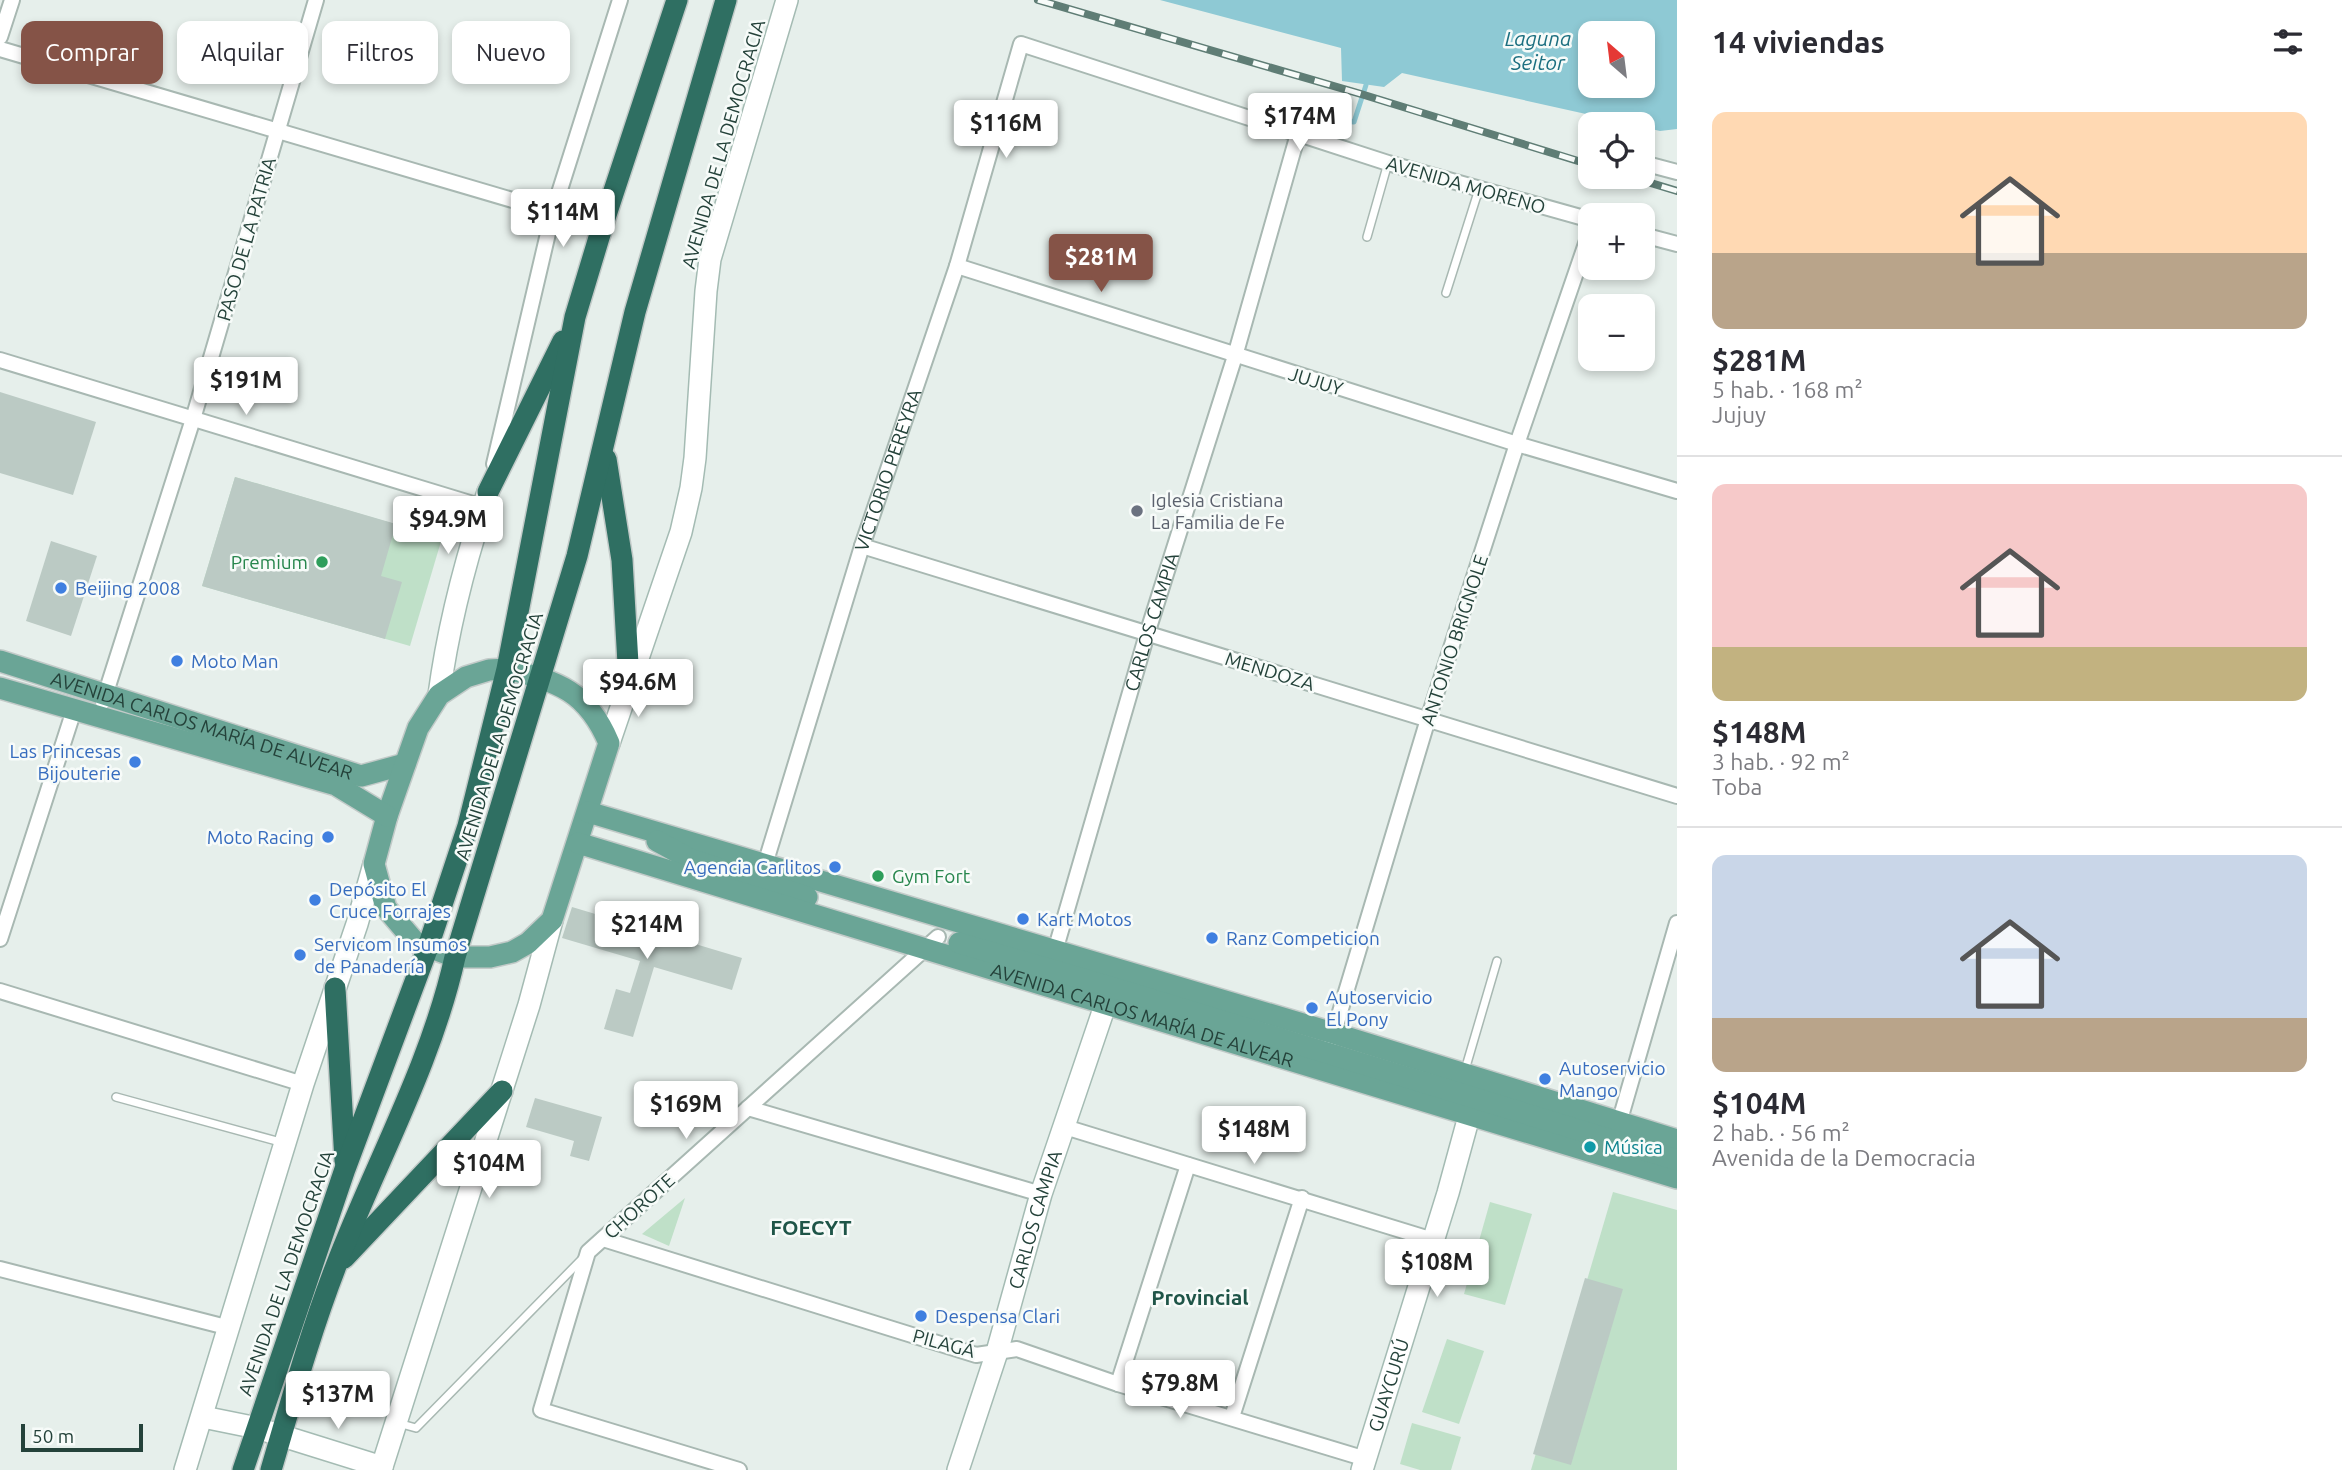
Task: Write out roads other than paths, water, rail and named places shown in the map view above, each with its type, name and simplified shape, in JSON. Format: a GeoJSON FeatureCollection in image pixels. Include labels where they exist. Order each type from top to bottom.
{"type":"FeatureCollection","features":[{"type":"Feature","properties":{"kind":"highway","name":"AVENIDA DE LA DEMOCRACIA"},"geometry":{"type":"LineString","coordinates":[[243,1470],[345,1168],[428,947],[468,826],[507,669],[575,317],[604,220],[677,0]]}},
{"type":"Feature","properties":{"kind":"highway","name":"AVENIDA DE LA DEMOCRACIA"},"geometry":{"type":"LineString","coordinates":[[271,1470],[336,1267],[447,994],[455,957],[578,556],[635,312],[726,0]]}},
{"type":"Feature","properties":{"kind":"highway"},"geometry":{"type":"LineString","coordinates":[[485,499],[575,317]]}},
{"type":"Feature","properties":{"kind":"highway"},"geometry":{"type":"LineString","coordinates":[[604,446],[622,560],[629,681]]}},
{"type":"Feature","properties":{"kind":"highway"},"geometry":{"type":"LineString","coordinates":[[335,988],[345,1168]]}},
{"type":"Feature","properties":{"kind":"highway"},"geometry":{"type":"LineString","coordinates":[[336,1267],[502,1091]]}},
{"type":"Feature","properties":{"kind":"main road","name":"AVENIDA CARLOS MARÍA DE ALVEAR"},"geometry":{"type":"LineString","coordinates":[[0,661],[361,776],[405,764]]}},
{"type":"Feature","properties":{"kind":"main road"},"geometry":{"type":"LineString","coordinates":[[552,920],[527,943],[512,952],[490,957],[455,957],[415,942],[386,908],[374,864],[387,816],[418,728],[439,695],[467,677],[489,670],[507,669],[541,677],[564,687],[584,701],[599,721],[609,743]]}},
{"type":"Feature","properties":{"kind":"main road","name":"AVENIDA CARLOS MARÍA DE ALVEAR"},"geometry":{"type":"LineString","coordinates":[[0,688],[336,785],[387,816]]}},
{"type":"Feature","properties":{"kind":"main road","name":"AVENIDA DE LA DEMOCRACIA"},"geometry":{"type":"LineString","coordinates":[[552,920],[609,743]]}},
{"type":"Feature","properties":{"kind":"main road","name":"AVENIDA CARLOS MARÍA DE ALVEAR"},"geometry":{"type":"LineString","coordinates":[[588,812],[624,823],[760,881]]}},
{"type":"Feature","properties":{"kind":"main road","name":"AVENIDA CARLOS MARÍA DE ALVEAR"},"geometry":{"type":"LineString","coordinates":[[624,823],[690,859],[760,881],[932,943],[1464,1074],[1614,1140],[1677,1178]]}},
{"type":"Feature","properties":{"kind":"main road","name":"AVENIDA CARLOS MARÍA DE ALVEAR"},"geometry":{"type":"LineString","coordinates":[[578,844],[760,881],[1055,951],[1111,987],[1471,1107],[1614,1140],[1677,1160]]}},
{"type":"Feature","properties":{"kind":"main road","name":"AVENIDA CARLOS MARÍA DE ALVEAR"},"geometry":{"type":"LineString","coordinates":[[607,852],[690,859]]}},
{"type":"Feature","properties":{"kind":"main road","name":"AVENIDA CARLOS MARÍA DE ALVEAR"},"geometry":{"type":"LineString","coordinates":[[1330,1043],[1471,1107]]}},
{"type":"Feature","properties":{"kind":"main road","name":"AVENIDA CARLOS MARÍA DE ALVEAR"},"geometry":{"type":"LineString","coordinates":[[1614,1140],[1677,1140]]}},
{"type":"Feature","properties":{"kind":"street"},"geometry":{"type":"LineString","coordinates":[[0,37],[12,0]]}},
{"type":"Feature","properties":{"kind":"street","name":"PASO DE LA PATRIA"},"geometry":{"type":"LineString","coordinates":[[98,718],[193,419],[316,0]]}},
{"type":"Feature","properties":{"kind":"street"},"geometry":{"type":"LineString","coordinates":[[439,695],[453,616],[485,499],[553,212],[620,0]]}},
{"type":"Feature","properties":{"kind":"street","name":"AVENIDA DE LA DEMOCRACIA"},"geometry":{"type":"LineString","coordinates":[[609,743],[681,532],[695,458],[710,259],[788,0]]}},
{"type":"Feature","properties":{"kind":"street","name":"AVENIDA MORENO"},"geometry":{"type":"LineString","coordinates":[[1021,44],[1388,163],[1578,216]]}},
{"type":"Feature","properties":{"kind":"street","name":"VICTORIO PEREYRA"},"geometry":{"type":"LineString","coordinates":[[760,881],[862,546],[957,266],[1021,44]]}},
{"type":"Feature","properties":{"kind":"street"},"geometry":{"type":"LineString","coordinates":[[0,49],[277,133],[553,212]]}},
{"type":"Feature","properties":{"kind":"street","name":"CARLOS CAMPIA"},"geometry":{"type":"LineString","coordinates":[[1055,951],[1147,634],[1235,356],[1298,134]]}},
{"type":"Feature","properties":{"kind":"street"},"geometry":{"type":"LineString","coordinates":[[1655,166],[1677,172]]}},
{"type":"Feature","properties":{"kind":"street"},"geometry":{"type":"LineString","coordinates":[[1655,238],[1677,244]]}},
{"type":"Feature","properties":{"kind":"street","name":"JUJUY"},"geometry":{"type":"LineString","coordinates":[[957,266],[1235,356],[1677,491]]}},
{"type":"Feature","properties":{"kind":"street","name":"ANTONIO BRIGNOLE"},"geometry":{"type":"LineString","coordinates":[[1330,1043],[1428,719],[1517,444],[1578,267]]}},
{"type":"Feature","properties":{"kind":"street"},"geometry":{"type":"LineString","coordinates":[[0,360],[193,419],[485,499]]}},
{"type":"Feature","properties":{"kind":"street","name":"MENDOZA"},"geometry":{"type":"LineString","coordinates":[[862,546],[1677,796]]}},
{"type":"Feature","properties":{"kind":"street"},"geometry":{"type":"LineString","coordinates":[[0,939],[74,710]]}},
{"type":"Feature","properties":{"kind":"street","name":"AVENIDA DE LA DEMOCRACIA"},"geometry":{"type":"LineString","coordinates":[[185,1470],[303,1084],[374,864]]}},
{"type":"Feature","properties":{"kind":"street","name":"AVENIDA DE LA DEMOCRACIA"},"geometry":{"type":"LineString","coordinates":[[383,1469],[502,1091],[552,920]]}},
{"type":"Feature","properties":{"kind":"street"},"geometry":{"type":"LineString","coordinates":[[1614,1140],[1677,923]]}},
{"type":"Feature","properties":{"kind":"street","name":"CHOROTE"},"geometry":{"type":"LineString","coordinates":[[739,1470],[541,1410],[588,1252],[932,943]]}},
{"type":"Feature","properties":{"kind":"street","name":"CARLOS CAMPIA"},"geometry":{"type":"LineString","coordinates":[[958,1470],[997,1352],[1041,1195],[1111,987]]}},
{"type":"Feature","properties":{"kind":"street"},"geometry":{"type":"LineString","coordinates":[[0,991],[303,1084]]}},
{"type":"Feature","properties":{"kind":"street","name":"GUAYCURÚ"},"geometry":{"type":"LineString","coordinates":[[1364,1465],[1471,1107]]}},
{"type":"Feature","properties":{"kind":"street"},"geometry":{"type":"LineString","coordinates":[[748,1108],[1041,1195]]}},
{"type":"Feature","properties":{"kind":"street"},"geometry":{"type":"LineString","coordinates":[[1065,1127],[1433,1240]]}},
{"type":"Feature","properties":{"kind":"street"},"geometry":{"type":"LineString","coordinates":[[1118,1384],[1188,1165]]}},
{"type":"Feature","properties":{"kind":"street"},"geometry":{"type":"LineString","coordinates":[[1232,1417],[1302,1198]]}},
{"type":"Feature","properties":{"kind":"street","name":"PILAGÁ"},"geometry":{"type":"LineString","coordinates":[[603,1239],[976,1355],[1017,1349],[1118,1384],[1232,1417],[1364,1465]]}},
{"type":"Feature","properties":{"kind":"street"},"geometry":{"type":"LineString","coordinates":[[0,1269],[230,1328]]}},
{"type":"Feature","properties":{"kind":"street"},"geometry":{"type":"LineString","coordinates":[[203,1418],[257,1428],[383,1469]]}},
{"type":"Feature","properties":{"kind":"lane"},"geometry":{"type":"LineString","coordinates":[[1367,237],[1388,163]]}},
{"type":"Feature","properties":{"kind":"lane"},"geometry":{"type":"LineString","coordinates":[[1446,293],[1479,188]]}},
{"type":"Feature","properties":{"kind":"lane"},"geometry":{"type":"LineString","coordinates":[[1464,1074],[1497,961]]}},
{"type":"Feature","properties":{"kind":"lane"},"geometry":{"type":"LineString","coordinates":[[116,1097],[285,1144]]}},
{"type":"Feature","properties":{"kind":"lane"},"geometry":{"type":"LineString","coordinates":[[396,1423],[416,1428],[588,1252]]}},
{"type":"Feature","properties":{"kind":"water","name":"Laguna Seitor"},"geometry":{"type":"Polygon","coordinates":[[[1160,0],[1677,0],[1677,129],[1655,130],[1655,112],[1578,112],[1402,73],[1384,87],[1342,81],[1341,48],[1160,0]]]}},
{"type":"Feature","properties":{"kind":"waterway"},"geometry":{"type":"LineString","coordinates":[[1329,120],[1354,122],[1366,85]]}},
{"type":"Feature","properties":{"kind":"railway"},"geometry":{"type":"LineString","coordinates":[[1038,0],[1361,94],[1578,161]]}},
{"type":"Feature","properties":{"kind":"railway"},"geometry":{"type":"LineString","coordinates":[[1655,184],[1677,191]]}},
{"type":"Feature","properties":{"kind":"place","name":"Iglesia Cristiana La Familia de Fe"},"geometry":{"type":"Point","coordinates":[1137,511]}},
{"type":"Feature","properties":{"kind":"place","name":"Premium"},"geometry":{"type":"Point","coordinates":[322,562]}},
{"type":"Feature","properties":{"kind":"place","name":"Beijing 2008"},"geometry":{"type":"Point","coordinates":[61,588]}},
{"type":"Feature","properties":{"kind":"place","name":"Moto Man"},"geometry":{"type":"Point","coordinates":[177,661]}},
{"type":"Feature","properties":{"kind":"place","name":"Las Princesas Bijouterie"},"geometry":{"type":"Point","coordinates":[135,762]}},
{"type":"Feature","properties":{"kind":"place","name":"Moto Racing"},"geometry":{"type":"Point","coordinates":[328,837]}},
{"type":"Feature","properties":{"kind":"place","name":"Agencia Carlitos"},"geometry":{"type":"Point","coordinates":[835,867]}},
{"type":"Feature","properties":{"kind":"place","name":"Gym Fort"},"geometry":{"type":"Point","coordinates":[878,876]}},
{"type":"Feature","properties":{"kind":"place","name":"Depósito El Cruce Forrajes"},"geometry":{"type":"Point","coordinates":[315,900]}},
{"type":"Feature","properties":{"kind":"place","name":"Kart Motos"},"geometry":{"type":"Point","coordinates":[1023,919]}},
{"type":"Feature","properties":{"kind":"place","name":"Ranz Competicion"},"geometry":{"type":"Point","coordinates":[1212,938]}},
{"type":"Feature","properties":{"kind":"place","name":"Servicom Insumos de Panadería"},"geometry":{"type":"Point","coordinates":[300,955]}},
{"type":"Feature","properties":{"kind":"place","name":"Autoservicio El Pony"},"geometry":{"type":"Point","coordinates":[1312,1008]}},
{"type":"Feature","properties":{"kind":"place","name":"Autoservicio Mango"},"geometry":{"type":"Point","coordinates":[1545,1079]}},
{"type":"Feature","properties":{"kind":"place","name":"Música"},"geometry":{"type":"Point","coordinates":[1590,1147]}},
{"type":"Feature","properties":{"kind":"place","name":"Despensa Clari"},"geometry":{"type":"Point","coordinates":[921,1316]}},
{"type":"Feature","properties":{"kind":"district","name":"FOECYT"},"geometry":{"type":"Point","coordinates":[811,1228]}},
{"type":"Feature","properties":{"kind":"district","name":"Provincial"},"geometry":{"type":"Point","coordinates":[1200,1298]}}]}
